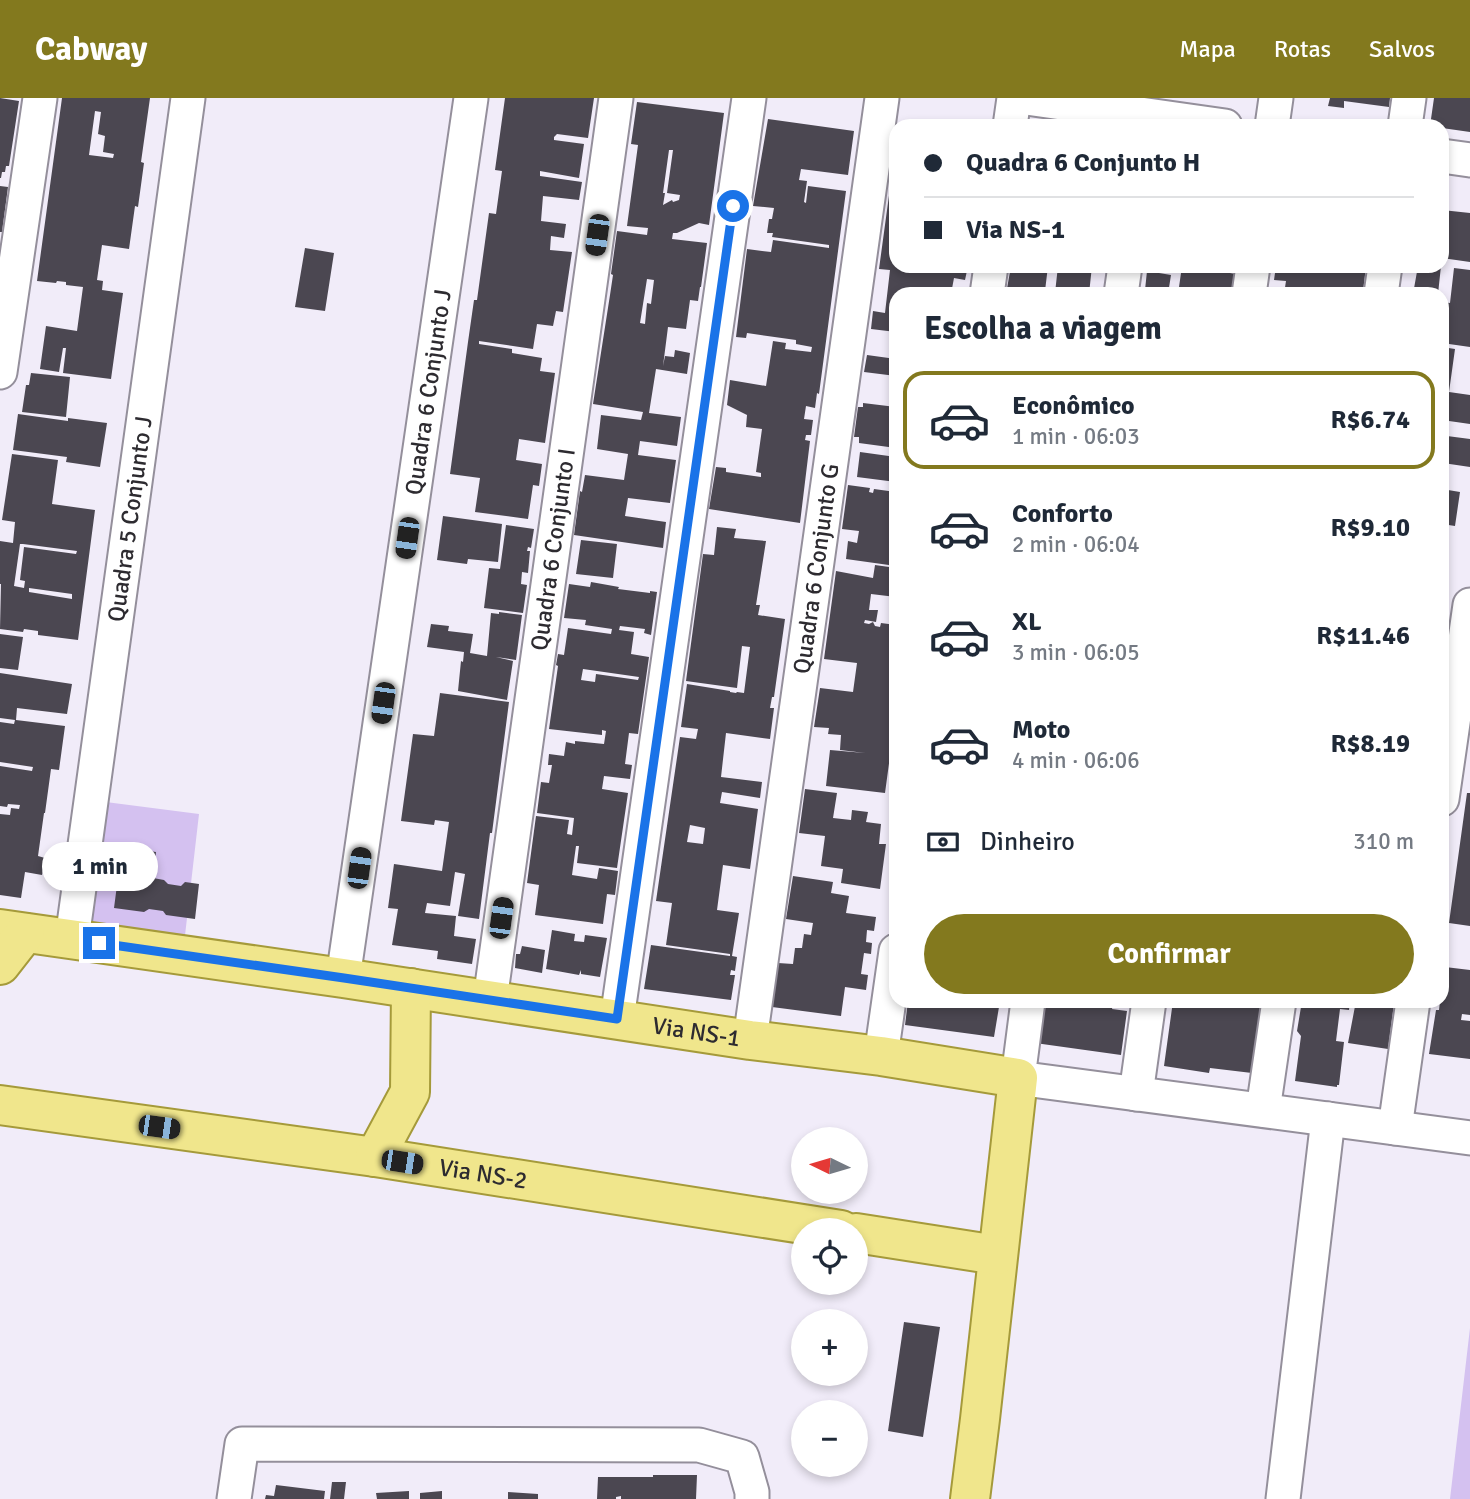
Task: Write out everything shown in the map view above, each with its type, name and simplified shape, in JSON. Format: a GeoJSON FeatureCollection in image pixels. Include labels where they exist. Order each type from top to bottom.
{"type":"FeatureCollection","features":[{"type":"Feature","properties":{"kind":"main road","name":"Via NS-1"},"geometry":{"type":"LineString","coordinates":[[12,931],[1018,1078]]}},
{"type":"Feature","properties":{"kind":"main road"},"geometry":{"type":"LineString","coordinates":[[0,965],[12,931]]}},
{"type":"Feature","properties":{"kind":"main road"},"geometry":{"type":"LineString","coordinates":[[375,1157],[410,1092],[411,988]]}},
{"type":"Feature","properties":{"kind":"main road"},"geometry":{"type":"LineString","coordinates":[[970,1499],[1018,1078]]}},
{"type":"Feature","properties":{"kind":"main road","name":"Via NS-2"},"geometry":{"type":"LineString","coordinates":[[0,1105],[375,1157],[791,1222]]}},
{"type":"Feature","properties":{"kind":"main road"},"geometry":{"type":"LineString","coordinates":[[868,1235],[998,1255]]}},
{"type":"Feature","properties":{"kind":"street"},"geometry":{"type":"LineString","coordinates":[[0,372],[40,98]]}},
{"type":"Feature","properties":{"kind":"street","name":"Quadra 5 Conjunto J"},"geometry":{"type":"LineString","coordinates":[[72,939],[188,98]]}},
{"type":"Feature","properties":{"kind":"street","name":"Quadra 6 Conjunto J"},"geometry":{"type":"LineString","coordinates":[[344,978],[471,98]]}},
{"type":"Feature","properties":{"kind":"street","name":"Quadra 6 Conjunto I"},"geometry":{"type":"LineString","coordinates":[[489,1000],[616,98]]}},
{"type":"Feature","properties":{"kind":"street"},"geometry":{"type":"LineString","coordinates":[[617,1019],[749,98]]}},
{"type":"Feature","properties":{"kind":"street","name":"Quadra 6 Conjunto G"},"geometry":{"type":"LineString","coordinates":[[750,1040],[882,98]]}},
{"type":"Feature","properties":{"kind":"street"},"geometry":{"type":"LineString","coordinates":[[1011,119],[1014,98]]}},
{"type":"Feature","properties":{"kind":"street"},"geometry":{"type":"LineString","coordinates":[[1026,98],[1182,119]]}},
{"type":"Feature","properties":{"kind":"street"},"geometry":{"type":"LineString","coordinates":[[1273,119],[1276,98]]}},
{"type":"Feature","properties":{"kind":"street"},"geometry":{"type":"LineString","coordinates":[[1406,119],[1409,98]]}},
{"type":"Feature","properties":{"kind":"street"},"geometry":{"type":"LineString","coordinates":[[1449,157],[1470,160]]}},
{"type":"Feature","properties":{"kind":"street"},"geometry":{"type":"LineString","coordinates":[[1449,750],[1470,605]]}},
{"type":"Feature","properties":{"kind":"street"},"geometry":{"type":"LineString","coordinates":[[881,1056],[889,1000]]}},
{"type":"Feature","properties":{"kind":"street"},"geometry":{"type":"LineString","coordinates":[[1027,1008],[1018,1078],[1470,1138]]}},
{"type":"Feature","properties":{"kind":"street"},"geometry":{"type":"LineString","coordinates":[[1136,1094],[1148,1008]]}},
{"type":"Feature","properties":{"kind":"street"},"geometry":{"type":"LineString","coordinates":[[1263,1110],[1278,1008]]}},
{"type":"Feature","properties":{"kind":"street"},"geometry":{"type":"LineString","coordinates":[[1395,1128],[1412,1008]]}},
{"type":"Feature","properties":{"kind":"street"},"geometry":{"type":"LineString","coordinates":[[1283,1499],[1328,1119]]}},
{"type":"Feature","properties":{"kind":"street"},"geometry":{"type":"LineString","coordinates":[[234,1499],[242,1444],[699,1445],[742,1457],[752,1499]]}},
{"type":"Feature","properties":{"kind":"shaded area"},"geometry":{"type":"Polygon","coordinates":[[[98,801],[199,814],[184,944],[86,930],[98,801]]]}},
{"type":"Feature","properties":{"kind":"shaded area"},"geometry":{"type":"Polygon","coordinates":[[[1470,1328],[1470,1499],[1450,1499],[1470,1328]]]}},
{"type":"Feature","properties":{"kind":"building"},"geometry":{"type":"Polygon","coordinates":[[[0,98],[19,101],[9,166],[2,172],[1,178],[0,178],[0,98]]]}},
{"type":"Feature","properties":{"kind":"building"},"geometry":{"type":"Polygon","coordinates":[[[62,98],[150,98],[138,207],[135,206],[129,249],[102,245],[97,280],[103,281],[102,290],[123,293],[111,379],[63,373],[66,348],[63,348],[59,372],[40,369],[46,326],[77,331],[83,287],[66,285],[66,282],[37,281],[62,98]],[[95,111],[89,155],[113,158],[114,154],[103,152],[105,136],[98,134],[101,112],[95,111]]]}},
{"type":"Feature","properties":{"kind":"building"},"geometry":{"type":"Polygon","coordinates":[[[505,98],[594,98],[588,138],[557,134],[554,137],[554,140],[584,144],[579,178],[540,171],[540,176],[582,182],[579,200],[543,196],[541,221],[566,224],[564,238],[551,236],[550,250],[572,252],[563,312],[556,311],[553,326],[537,324],[533,349],[479,341],[479,344],[512,349],[512,353],[542,358],[540,371],[555,373],[545,443],[519,439],[516,460],[542,464],[539,486],[533,485],[528,519],[475,512],[480,478],[450,474],[489,213],[496,214],[502,171],[495,170],[505,98]]]}},
{"type":"Feature","properties":{"kind":"building"},"geometry":{"type":"Polygon","coordinates":[[[1330,98],[1390,98],[1389,107],[1344,101],[1344,108],[1328,106],[1330,98]]]}},
{"type":"Feature","properties":{"kind":"building"},"geometry":{"type":"Polygon","coordinates":[[[1434,98],[1470,98],[1470,132],[1449,129],[1449,119],[1431,119],[1434,98]]]}},
{"type":"Feature","properties":{"kind":"building"},"geometry":{"type":"Polygon","coordinates":[[[637,102],[724,113],[709,225],[699,223],[673,233],[672,239],[707,243],[698,301],[690,300],[686,329],[668,327],[663,366],[665,356],[674,357],[675,350],[690,353],[687,374],[656,369],[649,413],[681,417],[677,446],[640,441],[638,455],[676,460],[670,503],[628,498],[625,516],[666,522],[663,548],[574,535],[585,475],[624,480],[628,454],[597,449],[601,415],[641,420],[643,412],[593,404],[617,231],[647,235],[648,228],[627,226],[638,145],[631,144],[637,102]],[[669,150],[663,205],[679,200],[680,195],[667,193],[673,150],[669,150]],[[647,279],[640,323],[645,324],[647,303],[651,304],[654,280],[647,279]]]}},
{"type":"Feature","properties":{"kind":"building"},"geometry":{"type":"Polygon","coordinates":[[[768,119],[854,131],[848,175],[801,169],[799,180],[807,181],[806,203],[808,186],[846,191],[819,394],[817,393],[815,408],[806,406],[804,419],[813,420],[811,435],[806,435],[805,440],[810,441],[800,523],[709,509],[716,467],[726,468],[726,472],[761,477],[761,473],[756,472],[762,429],[746,427],[747,415],[727,405],[730,380],[766,386],[773,341],[786,343],[785,349],[811,352],[812,347],[796,344],[796,340],[747,333],[746,338],[736,337],[747,249],[771,252],[773,240],[829,248],[829,245],[772,237],[773,233],[767,233],[774,208],[753,206],[768,119]]]}},
{"type":"Feature","properties":{"kind":"building"},"geometry":{"type":"Polygon","coordinates":[[[0,186],[8,187],[2,232],[0,232],[0,186]]]}},
{"type":"Feature","properties":{"kind":"building"},"geometry":{"type":"Polygon","coordinates":[[[889,196],[889,270],[879,269],[889,196]]]}},
{"type":"Feature","properties":{"kind":"building"},"geometry":{"type":"Polygon","coordinates":[[[1449,211],[1470,213],[1470,262],[1449,259],[1449,211]]]}},
{"type":"Feature","properties":{"kind":"building"},"geometry":{"type":"Polygon","coordinates":[[[305,248],[334,253],[325,311],[295,307],[305,248]]]}},
{"type":"Feature","properties":{"kind":"building"},"geometry":{"type":"Polygon","coordinates":[[[1454,268],[1470,270],[1470,347],[1449,344],[1454,268]]]}},
{"type":"Feature","properties":{"kind":"building"},"geometry":{"type":"Polygon","coordinates":[[[890,273],[966,273],[965,280],[954,278],[952,287],[889,287],[889,331],[871,329],[873,311],[885,313],[890,273]]]}},
{"type":"Feature","properties":{"kind":"building"},"geometry":{"type":"Polygon","coordinates":[[[1010,273],[1047,273],[1045,287],[1007,287],[1010,273]]]}},
{"type":"Feature","properties":{"kind":"building"},"geometry":{"type":"Polygon","coordinates":[[[1057,273],[1091,273],[1090,287],[1056,287],[1057,273]]]}},
{"type":"Feature","properties":{"kind":"building"},"geometry":{"type":"Polygon","coordinates":[[[1147,273],[1171,275],[1169,287],[1145,287],[1147,273]]]}},
{"type":"Feature","properties":{"kind":"building"},"geometry":{"type":"Polygon","coordinates":[[[1181,273],[1236,274],[1234,287],[1179,287],[1181,273]]]}},
{"type":"Feature","properties":{"kind":"building"},"geometry":{"type":"Polygon","coordinates":[[[1275,273],[1365,273],[1364,287],[1285,287],[1286,281],[1274,280],[1275,273]]]}},
{"type":"Feature","properties":{"kind":"building"},"geometry":{"type":"Polygon","coordinates":[[[1417,273],[1440,273],[1439,287],[1414,287],[1417,273]]]}},
{"type":"Feature","properties":{"kind":"building"},"geometry":{"type":"Polygon","coordinates":[[[1449,348],[1455,349],[1449,392],[1449,348]]]}},
{"type":"Feature","properties":{"kind":"building"},"geometry":{"type":"Polygon","coordinates":[[[867,355],[889,358],[889,375],[864,372],[867,355]]]}},
{"type":"Feature","properties":{"kind":"building"},"geometry":{"type":"Polygon","coordinates":[[[31,373],[70,377],[66,417],[22,412],[26,385],[29,385],[31,373]]]}},
{"type":"Feature","properties":{"kind":"building"},"geometry":{"type":"Polygon","coordinates":[[[1449,392],[1470,395],[1470,424],[1449,421],[1449,392]]]}},
{"type":"Feature","properties":{"kind":"building"},"geometry":{"type":"Polygon","coordinates":[[[863,403],[889,406],[889,447],[859,443],[859,437],[854,437],[858,407],[863,407],[863,403]]]}},
{"type":"Feature","properties":{"kind":"building"},"geometry":{"type":"Polygon","coordinates":[[[18,414],[107,423],[100,467],[66,462],[67,457],[13,450],[18,414]]]}},
{"type":"Feature","properties":{"kind":"building"},"geometry":{"type":"Polygon","coordinates":[[[1449,436],[1470,439],[1470,467],[1449,464],[1449,436]]]}},
{"type":"Feature","properties":{"kind":"building"},"geometry":{"type":"Polygon","coordinates":[[[860,452],[889,456],[889,481],[857,477],[860,452]]]}},
{"type":"Feature","properties":{"kind":"building"},"geometry":{"type":"Polygon","coordinates":[[[12,454],[58,460],[52,504],[95,510],[78,640],[38,635],[38,631],[24,629],[23,632],[0,629],[0,541],[13,543],[15,522],[2,520],[12,454]],[[20,544],[14,586],[24,588],[25,581],[20,580],[24,547],[76,554],[77,551],[23,544],[20,544]],[[29,588],[29,592],[72,599],[72,594],[29,588]]]}},
{"type":"Feature","properties":{"kind":"building"},"geometry":{"type":"Polygon","coordinates":[[[848,485],[870,488],[869,492],[873,493],[874,489],[889,491],[889,565],[846,559],[848,541],[857,543],[859,531],[842,529],[848,485]]]}},
{"type":"Feature","properties":{"kind":"building"},"geometry":{"type":"Polygon","coordinates":[[[1449,490],[1460,492],[1455,526],[1449,525],[1449,490]]]}},
{"type":"Feature","properties":{"kind":"building"},"geometry":{"type":"Polygon","coordinates":[[[443,516],[502,524],[498,562],[468,559],[467,564],[437,560],[443,516]]]}},
{"type":"Feature","properties":{"kind":"building"},"geometry":{"type":"Polygon","coordinates":[[[506,525],[534,529],[531,548],[528,547],[527,551],[530,551],[528,573],[522,572],[521,584],[527,585],[523,613],[484,608],[489,568],[500,569],[506,525]]]}},
{"type":"Feature","properties":{"kind":"building"},"geometry":{"type":"Polygon","coordinates":[[[717,527],[736,529],[734,538],[766,541],[756,605],[760,605],[758,615],[785,619],[774,697],[770,708],[774,708],[770,739],[726,733],[721,777],[762,782],[760,798],[722,792],[720,803],[758,809],[750,869],[723,865],[717,910],[739,913],[732,956],[737,957],[735,971],[731,970],[730,975],[735,975],[731,1000],[644,989],[651,945],[730,956],[666,945],[672,903],[656,901],[680,737],[696,739],[698,729],[681,727],[687,684],[744,693],[750,647],[742,646],[737,688],[686,681],[703,554],[714,555],[717,527]],[[690,825],[687,842],[703,844],[705,828],[690,825]]]}},
{"type":"Feature","properties":{"kind":"building"},"geometry":{"type":"Polygon","coordinates":[[[581,540],[617,544],[613,578],[576,574],[581,540]]]}},
{"type":"Feature","properties":{"kind":"building"},"geometry":{"type":"Polygon","coordinates":[[[875,565],[889,567],[889,596],[871,594],[869,610],[878,610],[876,622],[865,620],[864,623],[873,622],[880,627],[881,623],[889,624],[889,763],[885,793],[826,786],[830,750],[865,753],[840,750],[841,735],[828,734],[829,728],[814,727],[820,688],[853,692],[857,663],[824,659],[836,571],[873,578],[875,565]]]}},
{"type":"Feature","properties":{"kind":"building"},"geometry":{"type":"Polygon","coordinates":[[[591,582],[619,587],[618,589],[657,592],[651,635],[644,633],[645,629],[620,626],[619,630],[634,632],[631,654],[649,657],[638,734],[629,733],[625,764],[632,765],[630,779],[604,776],[602,789],[628,793],[617,868],[577,863],[579,846],[576,846],[572,875],[597,879],[599,868],[618,871],[615,895],[607,894],[603,924],[535,915],[539,885],[527,883],[536,816],[569,820],[567,834],[572,835],[574,818],[537,813],[541,782],[549,783],[552,765],[548,765],[549,754],[564,756],[566,742],[604,744],[606,731],[602,730],[602,735],[549,729],[558,654],[564,655],[568,628],[611,634],[612,629],[585,625],[586,620],[564,618],[569,584],[590,587],[591,582]],[[583,669],[581,680],[595,682],[596,674],[638,680],[639,677],[583,669]]]}},
{"type":"Feature","properties":{"kind":"building"},"geometry":{"type":"Polygon","coordinates":[[[491,613],[522,615],[516,660],[496,657],[513,661],[507,700],[458,691],[464,652],[427,647],[431,624],[449,626],[448,631],[473,634],[470,653],[487,656],[491,613]]]}},
{"type":"Feature","properties":{"kind":"building"},"geometry":{"type":"Polygon","coordinates":[[[0,634],[23,637],[18,670],[0,668],[0,634]]]}},
{"type":"Feature","properties":{"kind":"building"},"geometry":{"type":"Polygon","coordinates":[[[0,673],[72,684],[67,714],[17,708],[16,720],[65,726],[59,770],[51,769],[44,813],[38,856],[45,858],[42,875],[25,872],[21,898],[0,895],[0,814],[10,815],[11,808],[19,809],[20,805],[0,806],[0,766],[32,771],[33,767],[0,762],[0,722],[14,724],[15,720],[0,718],[0,673]]]}},
{"type":"Feature","properties":{"kind":"building"},"geometry":{"type":"Polygon","coordinates":[[[440,693],[509,702],[479,919],[458,916],[465,874],[455,872],[450,906],[427,903],[425,913],[456,916],[454,936],[476,939],[472,964],[437,959],[438,951],[392,945],[398,909],[388,908],[394,864],[442,871],[449,822],[435,820],[434,825],[401,821],[413,734],[434,736],[440,693]]]}},
{"type":"Feature","properties":{"kind":"building"},"geometry":{"type":"Polygon","coordinates":[[[805,789],[837,793],[833,818],[851,820],[852,810],[868,812],[866,822],[881,824],[879,844],[886,844],[880,889],[841,883],[843,869],[821,866],[825,836],[799,833],[805,789]]]}},
{"type":"Feature","properties":{"kind":"building"},"geometry":{"type":"Polygon","coordinates":[[[1467,793],[1470,793],[1470,926],[1449,923],[1467,793]]]}},
{"type":"Feature","properties":{"kind":"building"},"geometry":{"type":"Polygon","coordinates":[[[122,847],[156,852],[153,878],[181,886],[185,882],[199,884],[195,919],[166,915],[163,911],[149,909],[144,912],[114,908],[122,847]]]}},
{"type":"Feature","properties":{"kind":"building"},"geometry":{"type":"Polygon","coordinates":[[[793,876],[833,882],[831,893],[849,896],[846,913],[876,917],[874,931],[867,930],[866,942],[872,943],[871,954],[864,953],[861,974],[868,975],[866,990],[845,987],[841,1016],[772,1007],[778,963],[793,964],[795,948],[802,948],[804,934],[811,935],[813,923],[786,919],[793,876]]]}},
{"type":"Feature","properties":{"kind":"building"},"geometry":{"type":"Polygon","coordinates":[[[552,930],[575,934],[574,941],[584,942],[585,935],[607,938],[600,977],[581,974],[581,970],[579,975],[546,969],[552,930]]]}},
{"type":"Feature","properties":{"kind":"building"},"geometry":{"type":"Polygon","coordinates":[[[522,946],[545,950],[542,973],[515,968],[516,954],[520,954],[522,946]]]}},
{"type":"Feature","properties":{"kind":"building"},"geometry":{"type":"Polygon","coordinates":[[[1449,967],[1470,970],[1470,1015],[1462,1014],[1461,1020],[1470,1021],[1470,1059],[1429,1054],[1436,1010],[1449,1008],[1449,967]]]}},
{"type":"Feature","properties":{"kind":"building"},"geometry":{"type":"Polygon","coordinates":[[[907,1008],[999,1008],[994,1037],[905,1025],[907,1008]]]}},
{"type":"Feature","properties":{"kind":"building"},"geometry":{"type":"Polygon","coordinates":[[[1040,1008],[1112,1008],[1127,1011],[1121,1055],[1035,1043],[1040,1008]]]}},
{"type":"Feature","properties":{"kind":"building"},"geometry":{"type":"Polygon","coordinates":[[[1172,1008],[1261,1008],[1252,1073],[1210,1068],[1209,1073],[1164,1066],[1172,1008]]]}},
{"type":"Feature","properties":{"kind":"building"},"geometry":{"type":"Polygon","coordinates":[[[1301,1008],[1349,1008],[1340,1009],[1336,1041],[1344,1042],[1337,1087],[1295,1081],[1301,1036],[1297,1031],[1301,1008]]]}},
{"type":"Feature","properties":{"kind":"building"},"geometry":{"type":"Polygon","coordinates":[[[1355,1008],[1393,1008],[1388,1049],[1348,1043],[1355,1008]]]}},
{"type":"Feature","properties":{"kind":"building"},"geometry":{"type":"Polygon","coordinates":[[[904,1322],[940,1327],[923,1437],[888,1431],[904,1322]]]}},
{"type":"Feature","properties":{"kind":"building"},"geometry":{"type":"Polygon","coordinates":[[[697,1475],[696,1499],[621,1499],[621,1496],[616,1499],[597,1499],[598,1477],[697,1475]]]}},
{"type":"Feature","properties":{"kind":"building"},"geometry":{"type":"Polygon","coordinates":[[[332,1482],[346,1482],[344,1499],[330,1499],[332,1482]]]}},
{"type":"Feature","properties":{"kind":"building"},"geometry":{"type":"Polygon","coordinates":[[[276,1485],[325,1491],[324,1499],[265,1499],[266,1495],[274,1496],[276,1485]]]}},
{"type":"Feature","properties":{"kind":"building"},"geometry":{"type":"Polygon","coordinates":[[[409,1491],[409,1499],[377,1499],[376,1493],[409,1491]]]}},
{"type":"Feature","properties":{"kind":"building"},"geometry":{"type":"Polygon","coordinates":[[[442,1491],[442,1499],[420,1499],[420,1493],[442,1491]]]}},
{"type":"Feature","properties":{"kind":"building"},"geometry":{"type":"Polygon","coordinates":[[[508,1492],[538,1494],[538,1499],[508,1499],[508,1492]]]}},
{"type":"Feature","properties":{"kind":"route"},"geometry":{"type":"LineString","coordinates":[[99,943],[617,1019],[733,206]]}}]}
